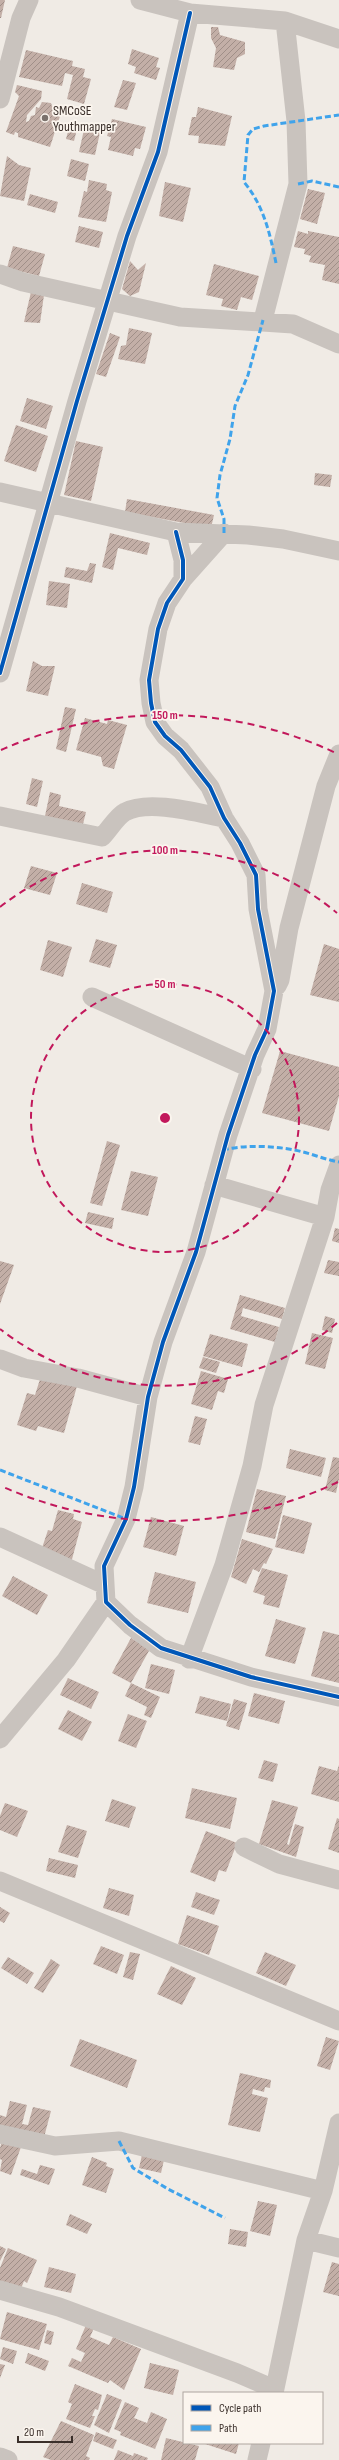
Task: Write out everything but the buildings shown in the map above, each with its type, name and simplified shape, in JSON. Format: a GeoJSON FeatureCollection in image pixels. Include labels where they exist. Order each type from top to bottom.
{"type":"FeatureCollection","features":[{"type":"Feature","properties":{"kind":"street"},"geometry":{"type":"LineString","coordinates":[[0,99],[21,18],[29,0]]}},
{"type":"Feature","properties":{"kind":"street"},"geometry":{"type":"LineString","coordinates":[[140,0],[190,13],[285,21],[339,39]]}},
{"type":"Feature","properties":{"kind":"street"},"geometry":{"type":"LineString","coordinates":[[0,672],[127,236],[158,152],[190,13]]}},
{"type":"Feature","properties":{"kind":"street"},"geometry":{"type":"LineString","coordinates":[[263,320],[298,184],[296,122],[285,21]]}},
{"type":"Feature","properties":{"kind":"street"},"geometry":{"type":"LineString","coordinates":[[0,274],[23,282],[180,317],[263,320],[293,324],[339,344]]}},
{"type":"Feature","properties":{"kind":"street"},"geometry":{"type":"LineString","coordinates":[[0,492],[176,532],[224,533],[283,540],[339,551]]}},
{"type":"Feature","properties":{"kind":"street"},"geometry":{"type":"LineString","coordinates":[[176,532],[182,560],[183,580]]}},
{"type":"Feature","properties":{"kind":"street"},"geometry":{"type":"LineString","coordinates":[[224,533],[183,580],[166,603],[158,629],[149,680],[151,703],[155,722],[165,736],[181,750],[210,787],[224,818],[240,843],[256,874],[258,910],[274,991]]}},
{"type":"Feature","properties":{"kind":"street"},"geometry":{"type":"LineString","coordinates":[[0,1739],[66,1660],[106,1593],[104,1566],[126,1519],[134,1487],[148,1397],[162,1342],[196,1252],[223,1150],[267,1029],[274,991],[280,980],[289,928],[326,786],[339,754]]}},
{"type":"Feature","properties":{"kind":"street"},"geometry":{"type":"LineString","coordinates":[[0,816],[102,837],[124,812],[139,808],[170,808],[224,818]]}},
{"type":"Feature","properties":{"kind":"street"},"geometry":{"type":"LineString","coordinates":[[92,997],[252,1069]]}},
{"type":"Feature","properties":{"kind":"street"},"geometry":{"type":"LineString","coordinates":[[189,1658],[224,1565],[252,1466],[264,1405],[325,1217],[330,1190],[339,1165]]}},
{"type":"Feature","properties":{"kind":"street"},"geometry":{"type":"LineString","coordinates":[[214,1185],[325,1217]]}},
{"type":"Feature","properties":{"kind":"street"},"geometry":{"type":"LineString","coordinates":[[0,1359],[24,1368],[78,1378],[148,1397]]}},
{"type":"Feature","properties":{"kind":"street"},"geometry":{"type":"LineString","coordinates":[[0,1537],[106,1593],[145,1638],[160,1648],[251,1677],[339,1697]]}},
{"type":"Feature","properties":{"kind":"street"},"geometry":{"type":"LineString","coordinates":[[244,1847],[279,1864],[339,1880]]}},
{"type":"Feature","properties":{"kind":"street"},"geometry":{"type":"LineString","coordinates":[[0,1882],[339,2021]]}},
{"type":"Feature","properties":{"kind":"street"},"geometry":{"type":"LineString","coordinates":[[0,2290],[59,2307],[237,2373],[274,2391],[306,2240],[323,2191],[339,2122]]}},
{"type":"Feature","properties":{"kind":"street"},"geometry":{"type":"LineString","coordinates":[[0,2134],[55,2146],[119,2141],[323,2191]]}},
{"type":"Feature","properties":{"kind":"street"},"geometry":{"type":"LineString","coordinates":[[306,2240],[339,2248]]}},
{"type":"Feature","properties":{"kind":"street"},"geometry":{"type":"LineString","coordinates":[[257,2460],[262,2444]]}},
{"type":"Feature","properties":{"kind":"street"},"geometry":{"type":"LineString","coordinates":[[0,2457],[8,2460]]}},
{"type":"Feature","properties":{"kind":"marked path"},"geometry":{"type":"LineString","coordinates":[[276,263],[269,231],[257,201],[244,182],[248,135],[253,129],[264,126],[339,115]]}},
{"type":"Feature","properties":{"kind":"marked path"},"geometry":{"type":"LineString","coordinates":[[298,184],[312,181],[339,187]]}},
{"type":"Feature","properties":{"kind":"marked path"},"geometry":{"type":"LineString","coordinates":[[224,533],[224,519],[217,498],[220,475],[230,439],[235,406],[248,375],[263,320]]}},
{"type":"Feature","properties":{"kind":"marked path"},"geometry":{"type":"LineString","coordinates":[[223,1150],[253,1146],[284,1148],[339,1162]]}},
{"type":"Feature","properties":{"kind":"marked path"},"geometry":{"type":"LineString","coordinates":[[0,1470],[126,1519]]}},
{"type":"Feature","properties":{"kind":"marked path"},"geometry":{"type":"LineString","coordinates":[[119,2141],[133,2168],[168,2189],[225,2218]]}},
{"type":"Feature","properties":{"kind":"cycle path"},"geometry":{"type":"LineString","coordinates":[[0,673],[77,401],[127,236],[158,152],[190,13]]}},
{"type":"Feature","properties":{"kind":"cycle path"},"geometry":{"type":"LineString","coordinates":[[176,532],[183,560],[183,579],[167,603],[158,629],[149,680],[151,703],[155,722],[165,736],[181,750],[210,787],[224,818],[240,843],[256,875],[258,909],[274,991],[267,1029],[255,1055],[228,1135],[196,1252],[163,1342],[148,1397],[134,1487],[126,1519],[104,1566],[106,1602],[130,1625],[161,1648],[251,1677],[339,1697]]}},
{"type":"Feature","properties":{"kind":"place","name":"SMCoSE Youthmapper"},"geometry":{"type":"Point","coordinates":[45,118]}}]}
